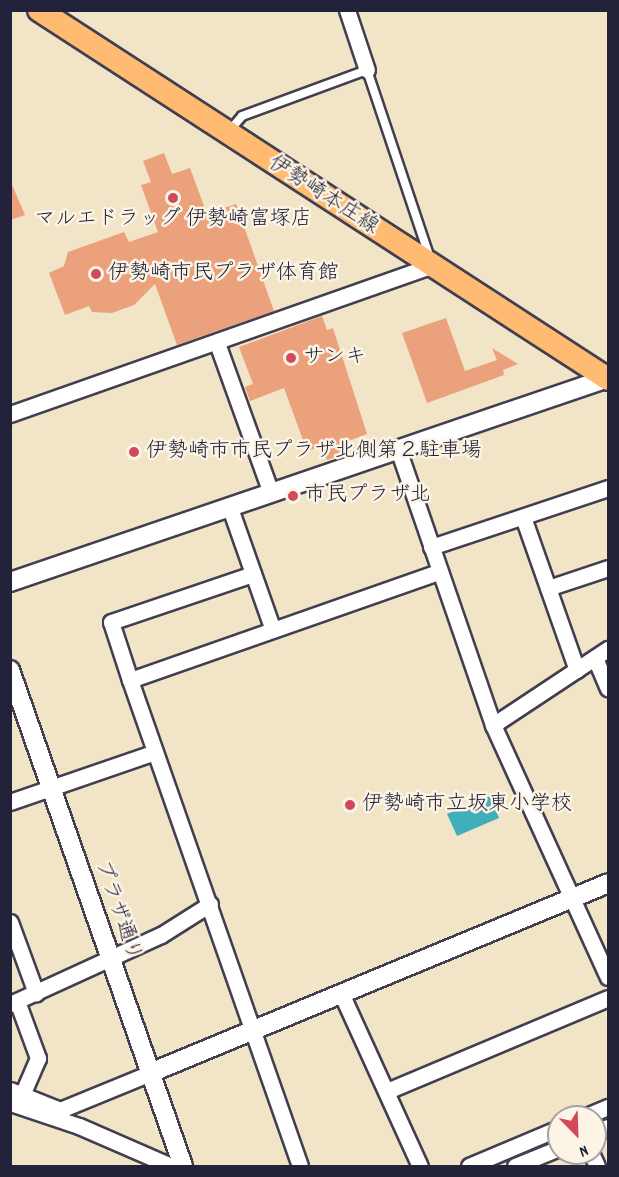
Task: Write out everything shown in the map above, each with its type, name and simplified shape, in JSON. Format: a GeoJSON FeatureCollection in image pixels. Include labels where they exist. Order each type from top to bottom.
{"type":"FeatureCollection","features":[{"type":"Feature","properties":{"kind":"main road","name":"伊勢崎本庄線"},"geometry":{"type":"LineString","coordinates":[[39,10],[60,17],[227,133],[608,379]]}},
{"type":"Feature","properties":{"kind":"street"},"geometry":{"type":"LineString","coordinates":[[346,10],[367,70]]}},
{"type":"Feature","properties":{"kind":"street"},"geometry":{"type":"LineString","coordinates":[[10,414],[431,266]]}},
{"type":"Feature","properties":{"kind":"street"},"geometry":{"type":"LineString","coordinates":[[217,343],[271,493]]}},
{"type":"Feature","properties":{"kind":"street"},"geometry":{"type":"LineString","coordinates":[[10,582],[608,379]]}},
{"type":"Feature","properties":{"kind":"street"},"geometry":{"type":"LineString","coordinates":[[398,449],[493,724],[609,977]]}},
{"type":"Feature","properties":{"kind":"street"},"geometry":{"type":"LineString","coordinates":[[431,547],[609,488]]}},
{"type":"Feature","properties":{"kind":"street"},"geometry":{"type":"LineString","coordinates":[[230,508],[273,630]]}},
{"type":"Feature","properties":{"kind":"street"},"geometry":{"type":"LineString","coordinates":[[523,517],[577,670]]}},
{"type":"Feature","properties":{"kind":"street"},"geometry":{"type":"LineString","coordinates":[[548,588],[609,568]]}},
{"type":"Feature","properties":{"kind":"street"},"geometry":{"type":"LineString","coordinates":[[130,680],[439,572]]}},
{"type":"Feature","properties":{"kind":"street"},"geometry":{"type":"LineString","coordinates":[[253,574],[111,622],[300,1167]]}},
{"type":"Feature","properties":{"kind":"street"},"geometry":{"type":"LineString","coordinates":[[493,724],[609,649]]}},
{"type":"Feature","properties":{"kind":"street"},"geometry":{"type":"LineString","coordinates":[[595,658],[609,688]]}},
{"type":"Feature","properties":{"kind":"street","name":"プラザ通り"},"geometry":{"type":"LineString","coordinates":[[10,670],[183,1167]]}},
{"type":"Feature","properties":{"kind":"street"},"geometry":{"type":"LineString","coordinates":[[10,802],[155,752]]}},
{"type":"Feature","properties":{"kind":"street"},"geometry":{"type":"LineString","coordinates":[[14,1096],[60,1110],[609,883]]}},
{"type":"Feature","properties":{"kind":"street"},"geometry":{"type":"LineString","coordinates":[[14,1096],[38,1058],[14,1003],[110,959],[210,904]]}},
{"type":"Feature","properties":{"kind":"street"},"geometry":{"type":"LineString","coordinates":[[10,922],[36,993]]}},
{"type":"Feature","properties":{"kind":"street"},"geometry":{"type":"LineString","coordinates":[[341,993],[420,1167]]}},
{"type":"Feature","properties":{"kind":"street"},"geometry":{"type":"LineString","coordinates":[[387,1091],[609,998]]}},
{"type":"Feature","properties":{"kind":"street"},"geometry":{"type":"LineString","coordinates":[[14,1096],[171,1167]]}},
{"type":"Feature","properties":{"kind":"street"},"geometry":{"type":"LineString","coordinates":[[469,1167],[547,1133]]}},
{"type":"Feature","properties":{"kind":"street"},"geometry":{"type":"LineString","coordinates":[[515,1167],[547,1153]]}},
{"type":"Feature","properties":{"kind":"lane"},"geometry":{"type":"LineString","coordinates":[[227,133],[242,116],[367,70],[431,266]]}},
{"type":"Feature","properties":{"kind":"water"},"geometry":{"type":"Polygon","coordinates":[[[490,796],[499,818],[457,836],[447,814],[490,796]]]}},
{"type":"Feature","properties":{"kind":"building"},"geometry":{"type":"Polygon","coordinates":[[[164,153],[172,174],[190,168],[207,214],[236,204],[274,311],[177,345],[155,284],[134,305],[112,313],[92,312],[89,306],[65,315],[49,273],[64,266],[68,252],[124,232],[129,242],[158,232],[141,185],[151,182],[143,161],[164,153]]]}},
{"type":"Feature","properties":{"kind":"building"},"geometry":{"type":"Polygon","coordinates":[[[10,180],[25,215],[10,220],[10,180]]]}},
{"type":"Feature","properties":{"kind":"building"},"geometry":{"type":"Polygon","coordinates":[[[322,316],[327,330],[333,328],[367,434],[340,444],[344,454],[327,460],[322,446],[307,451],[284,388],[250,401],[245,387],[253,384],[239,347],[322,316]]]}},
{"type":"Feature","properties":{"kind":"building"},"geometry":{"type":"Polygon","coordinates":[[[446,318],[465,371],[497,360],[492,348],[518,364],[503,370],[504,375],[427,403],[402,333],[446,318]]]}},
{"type":"Feature","properties":{"kind":"waterway"},"geometry":{"type":"LineString","coordinates":[[492,1166],[547,1143]]}},
{"type":"Feature","properties":{"kind":"place","name":"マルエドラッグ 伊勢崎富塚店"},"geometry":{"type":"Point","coordinates":[173,198]}},
{"type":"Feature","properties":{"kind":"place","name":"伊勢崎市民プラザ体育館"},"geometry":{"type":"Point","coordinates":[96,274]}},
{"type":"Feature","properties":{"kind":"place","name":"サンキ"},"geometry":{"type":"Point","coordinates":[291,358]}},
{"type":"Feature","properties":{"kind":"place","name":"伊勢崎市市民プラザ北側第２駐車場"},"geometry":{"type":"Point","coordinates":[134,452]}},
{"type":"Feature","properties":{"kind":"place","name":"市民プラザ北"},"geometry":{"type":"Point","coordinates":[293,496]}},
{"type":"Feature","properties":{"kind":"place","name":"伊勢崎市立坂東小学校"},"geometry":{"type":"Point","coordinates":[350,805]}}]}
